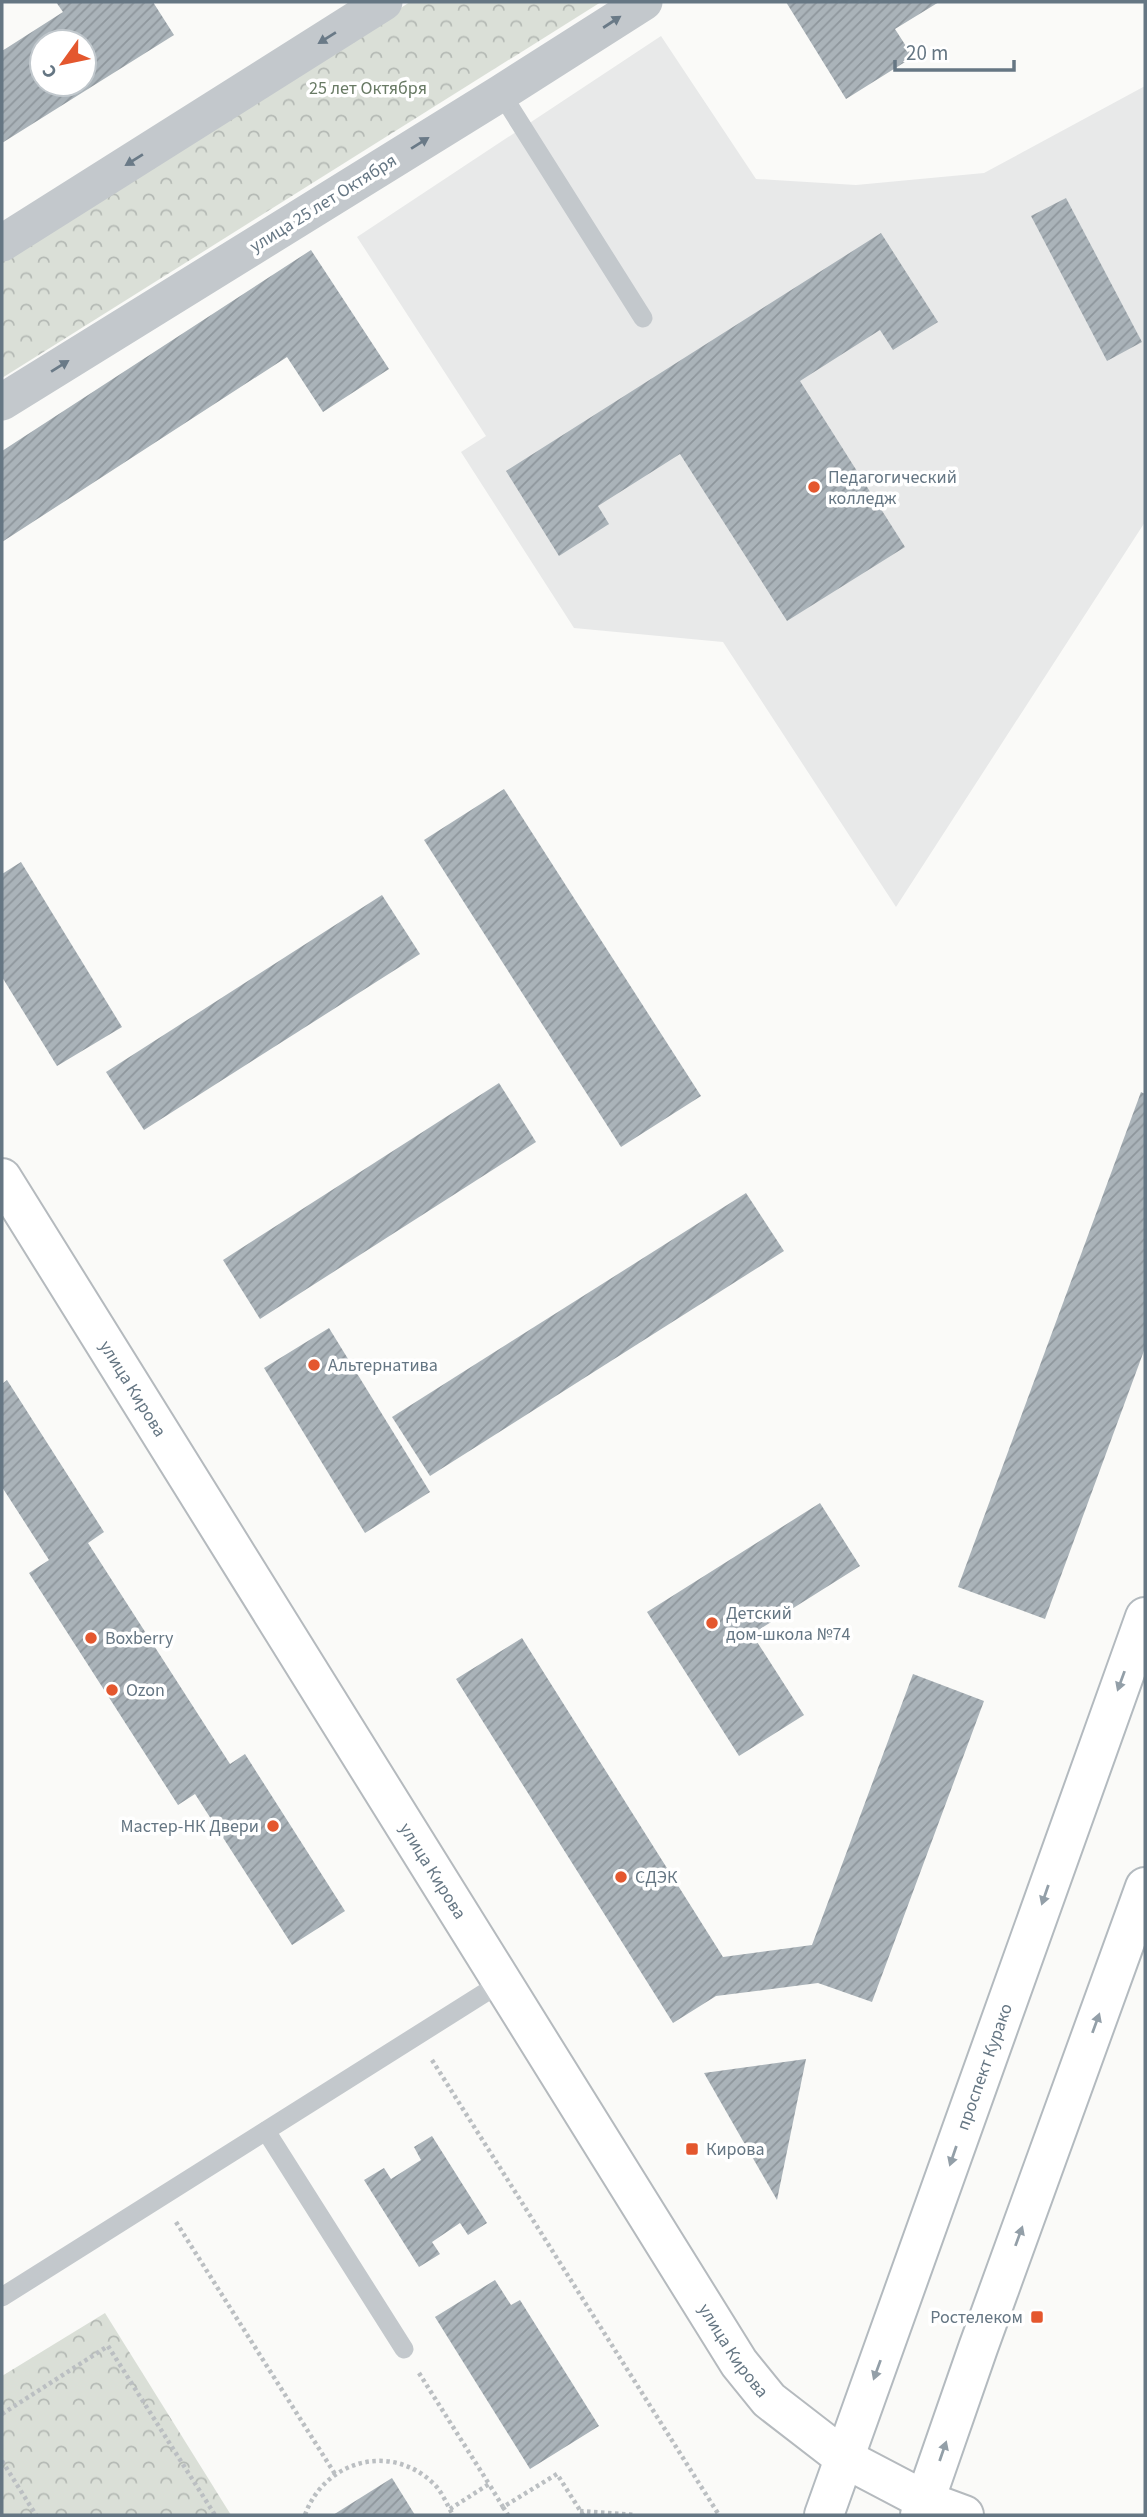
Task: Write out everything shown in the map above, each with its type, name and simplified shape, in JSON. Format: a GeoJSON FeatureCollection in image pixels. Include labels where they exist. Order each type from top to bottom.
{"type":"FeatureCollection","features":[{"type":"Feature","properties":{"kind":"main road","name":"улица Кирова"},"geometry":{"type":"LineString","coordinates":[[2,1178],[739,2363],[769,2400],[844,2458],[923,2508],[964,2515]]}},
{"type":"Feature","properties":{"kind":"main road","name":"проспект Курако"},"geometry":{"type":"LineString","coordinates":[[824,2515],[1145,1617]]}},
{"type":"Feature","properties":{"kind":"main road"},"geometry":{"type":"LineString","coordinates":[[923,2508],[1145,1887]]}},
{"type":"Feature","properties":{"kind":"street"},"geometry":{"type":"LineString","coordinates":[[2,243],[384,2]]}},
{"type":"Feature","properties":{"kind":"street","name":"улица 25 лет Октября"},"geometry":{"type":"LineString","coordinates":[[2,402],[643,2]]}},
{"type":"Feature","properties":{"kind":"lane"},"geometry":{"type":"LineString","coordinates":[[501,93],[643,318]]}},
{"type":"Feature","properties":{"kind":"lane"},"geometry":{"type":"LineString","coordinates":[[2,2297],[502,1982]]}},
{"type":"Feature","properties":{"kind":"lane"},"geometry":{"type":"LineString","coordinates":[[266,2131],[404,2349]]}},
{"type":"Feature","properties":{"kind":"path"},"geometry":{"type":"LineString","coordinates":[[416,2036],[719,2515]]}},
{"type":"Feature","properties":{"kind":"path"},"geometry":{"type":"LineString","coordinates":[[161,2197],[335,2474]]}},
{"type":"Feature","properties":{"kind":"path"},"geometry":{"type":"LineString","coordinates":[[2,2414],[108,2346],[215,2515]]}},
{"type":"Feature","properties":{"kind":"path"},"geometry":{"type":"LineString","coordinates":[[404,2349],[508,2515]]}},
{"type":"Feature","properties":{"kind":"path"},"geometry":{"type":"LineString","coordinates":[[2,2461],[36,2515]]}},
{"type":"Feature","properties":{"kind":"path"},"geometry":{"type":"LineString","coordinates":[[305,2515],[321,2486],[335,2474],[360,2463],[387,2461],[413,2468],[435,2484],[453,2515]]}},
{"type":"Feature","properties":{"kind":"path"},"geometry":{"type":"LineString","coordinates":[[503,2508],[557,2474],[581,2513],[635,2515]]}},
{"type":"Feature","properties":{"kind":"path"},"geometry":{"type":"LineString","coordinates":[[450,2509],[489,2484]]}},
{"type":"Feature","properties":{"kind":"shaded area","name":"Педагогический колледж"},"geometry":{"type":"Polygon","coordinates":[[[661,36],[756,179],[856,185],[984,173],[1145,86],[1145,522],[896,907],[723,642],[574,628],[461,452],[486,436],[357,237],[661,36]]]}},
{"type":"Feature","properties":{"kind":"green space","name":"25 лет Октября"},"geometry":{"type":"Polygon","coordinates":[[[410,2],[601,2],[2,378],[2,259],[410,2]]]}},
{"type":"Feature","properties":{"kind":"green space"},"geometry":{"type":"Polygon","coordinates":[[[105,2313],[231,2515],[2,2515],[2,2376],[105,2313]]]}},
{"type":"Feature","properties":{"kind":"building"},"geometry":{"type":"Polygon","coordinates":[[[56,2],[153,2],[174,35],[98,83],[98,28],[38,28],[63,12],[56,2]]]}},
{"type":"Feature","properties":{"kind":"building"},"geometry":{"type":"Polygon","coordinates":[[[786,2],[939,2],[895,29],[913,57],[846,99],[786,2]]]}},
{"type":"Feature","properties":{"kind":"building"},"geometry":{"type":"Polygon","coordinates":[[[28,34],[28,98],[74,98],[2,143],[2,51],[28,34]]]}},
{"type":"Feature","properties":{"kind":"building"},"geometry":{"type":"Polygon","coordinates":[[[1066,198],[1142,342],[1107,361],[1031,216],[1066,198]]]}},
{"type":"Feature","properties":{"kind":"building"},"geometry":{"type":"Polygon","coordinates":[[[881,233],[938,322],[893,350],[880,330],[800,381],[905,547],[787,621],[680,454],[598,506],[609,524],[559,556],[506,471],[881,233]]]}},
{"type":"Feature","properties":{"kind":"building"},"geometry":{"type":"Polygon","coordinates":[[[311,250],[389,369],[323,412],[287,357],[2,542],[2,451],[311,250]]]}},
{"type":"Feature","properties":{"kind":"building"},"geometry":{"type":"Polygon","coordinates":[[[504,789],[701,1096],[621,1147],[424,840],[504,789]]]}},
{"type":"Feature","properties":{"kind":"building"},"geometry":{"type":"Polygon","coordinates":[[[21,862],[122,1027],[57,1066],[2,977],[2,874],[21,862]]]}},
{"type":"Feature","properties":{"kind":"building"},"geometry":{"type":"Polygon","coordinates":[[[382,895],[420,954],[144,1130],[106,1072],[382,895]]]}},
{"type":"Feature","properties":{"kind":"building"},"geometry":{"type":"Polygon","coordinates":[[[499,1083],[536,1142],[260,1319],[223,1260],[499,1083]]]}},
{"type":"Feature","properties":{"kind":"building"},"geometry":{"type":"Polygon","coordinates":[[[1141,1092],[1145,1094],[1145,1348],[1045,1619],[958,1587],[1141,1092]]]}},
{"type":"Feature","properties":{"kind":"building"},"geometry":{"type":"Polygon","coordinates":[[[746,1193],[784,1251],[430,1476],[392,1417],[746,1193]]]}},
{"type":"Feature","properties":{"kind":"building"},"geometry":{"type":"Polygon","coordinates":[[[329,1328],[430,1492],[365,1533],[264,1368],[329,1328]]]}},
{"type":"Feature","properties":{"kind":"building"},"geometry":{"type":"Polygon","coordinates":[[[7,1380],[104,1532],[88,1543],[230,1764],[245,1754],[345,1911],[292,1945],[195,1794],[178,1805],[29,1573],[49,1560],[2,1487],[2,1384],[7,1380]]]}},
{"type":"Feature","properties":{"kind":"building","name":"Детский дом-школа №74"},"geometry":{"type":"Polygon","coordinates":[[[820,1503],[860,1566],[752,1634],[804,1715],[739,1756],[647,1612],[820,1503]]]}},
{"type":"Feature","properties":{"kind":"building"},"geometry":{"type":"Polygon","coordinates":[[[522,1638],[723,1957],[812,1945],[913,1674],[984,1701],[872,2002],[818,1983],[716,1996],[673,2023],[456,1679],[522,1638]]]}},
{"type":"Feature","properties":{"kind":"building"},"geometry":{"type":"Polygon","coordinates":[[[806,2059],[777,2200],[704,2073],[806,2059]]]}},
{"type":"Feature","properties":{"kind":"building"},"geometry":{"type":"Polygon","coordinates":[[[432,2136],[487,2223],[468,2235],[460,2223],[432,2242],[440,2254],[419,2267],[364,2180],[384,2168],[391,2179],[421,2160],[414,2147],[432,2136]]]}},
{"type":"Feature","properties":{"kind":"building"},"geometry":{"type":"Polygon","coordinates":[[[495,2280],[511,2305],[520,2300],[599,2426],[530,2469],[435,2317],[495,2280]]]}},
{"type":"Feature","properties":{"kind":"building"},"geometry":{"type":"Polygon","coordinates":[[[392,2478],[415,2515],[333,2515],[392,2478]]]}},
{"type":"Feature","properties":{"kind":"place","name":"Педагогический колледж"},"geometry":{"type":"Point","coordinates":[814,487]}},
{"type":"Feature","properties":{"kind":"place","name":"Альтернатива"},"geometry":{"type":"Point","coordinates":[314,1365]}},
{"type":"Feature","properties":{"kind":"place","name":"Детский дом-школа №74"},"geometry":{"type":"Point","coordinates":[712,1623]}},
{"type":"Feature","properties":{"kind":"place","name":"Boxberry"},"geometry":{"type":"Point","coordinates":[91,1638]}},
{"type":"Feature","properties":{"kind":"place","name":"Ozon"},"geometry":{"type":"Point","coordinates":[112,1690]}},
{"type":"Feature","properties":{"kind":"place","name":"Мастер-НК Двери"},"geometry":{"type":"Point","coordinates":[273,1826]}},
{"type":"Feature","properties":{"kind":"place","name":"СДЭК"},"geometry":{"type":"Point","coordinates":[621,1877]}},
{"type":"Feature","properties":{"kind":"place","name":"Кирова"},"geometry":{"type":"Point","coordinates":[692,2149]}},
{"type":"Feature","properties":{"kind":"place","name":"Ростелеком"},"geometry":{"type":"Point","coordinates":[1037,2317]}}]}
